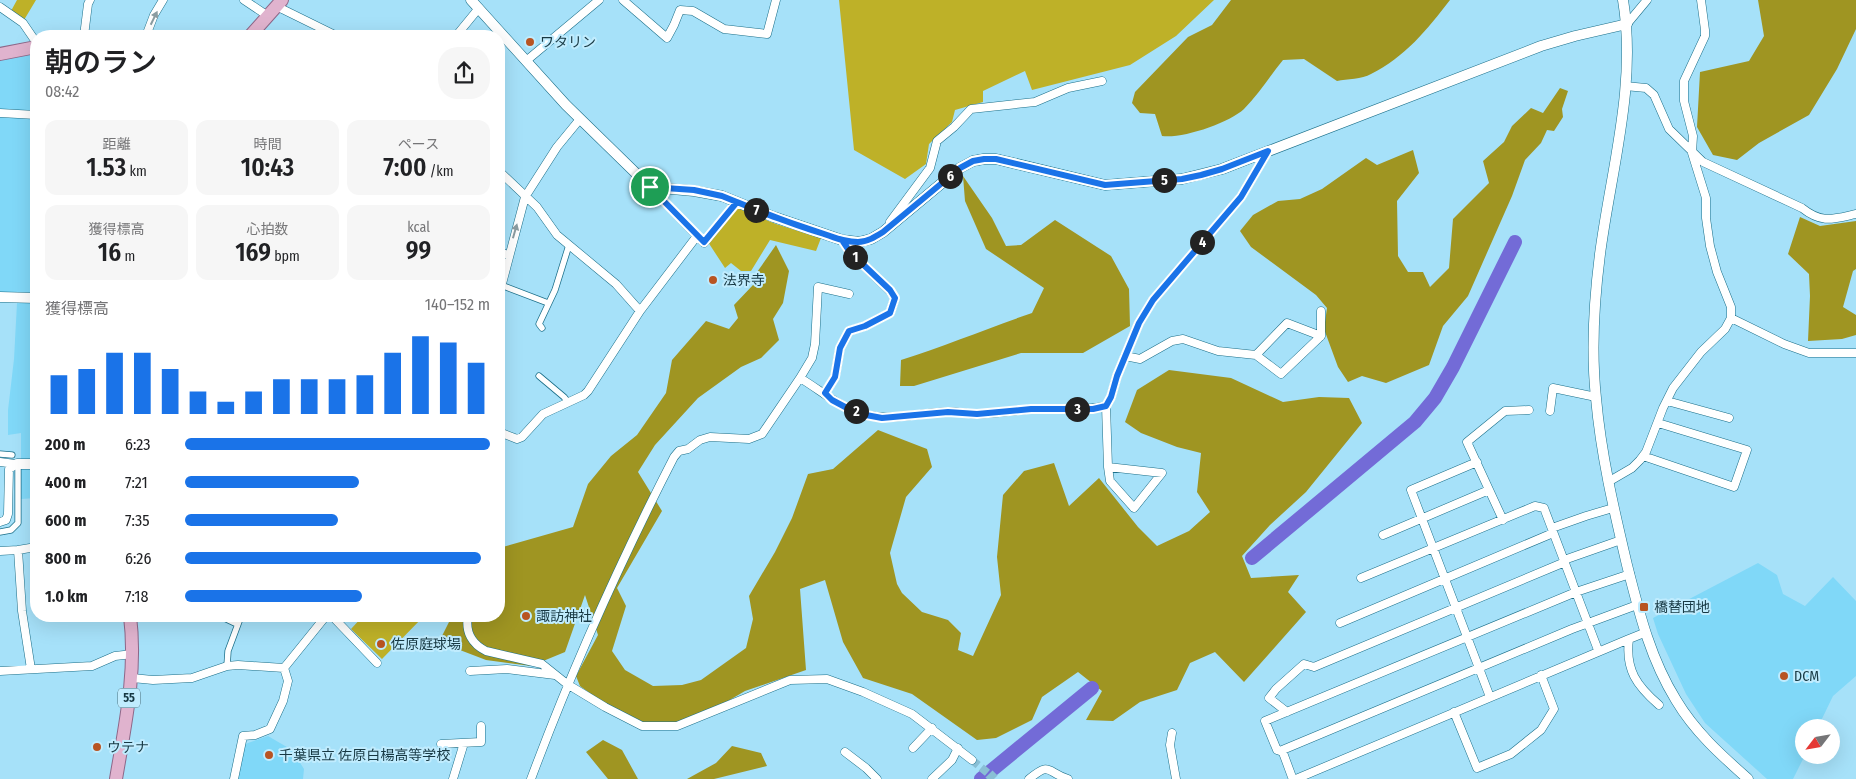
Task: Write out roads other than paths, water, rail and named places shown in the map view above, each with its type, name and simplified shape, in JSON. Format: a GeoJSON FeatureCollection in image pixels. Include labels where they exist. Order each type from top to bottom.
{"type":"FeatureCollection","features":[{"type":"Feature","properties":{"kind":"main road"},"geometry":{"type":"LineString","coordinates":[[255,30],[275,7]]}},
{"type":"Feature","properties":{"kind":"main road"},"geometry":{"type":"LineString","coordinates":[[0,54],[30,48]]}},
{"type":"Feature","properties":{"kind":"main road","name":"55"},"geometry":{"type":"LineString","coordinates":[[116,779],[132,678],[133,654],[130,622]]}},
{"type":"Feature","properties":{"kind":"street"},"geometry":{"type":"LineString","coordinates":[[85,30],[90,0]]}},
{"type":"Feature","properties":{"kind":"street"},"geometry":{"type":"LineString","coordinates":[[148,30],[163,0]]}},
{"type":"Feature","properties":{"kind":"street"},"geometry":{"type":"LineString","coordinates":[[244,0],[275,7],[320,30]]}},
{"type":"Feature","properties":{"kind":"street"},"geometry":{"type":"LineString","coordinates":[[471,0],[499,30]]}},
{"type":"Feature","properties":{"kind":"street"},"geometry":{"type":"LineString","coordinates":[[526,61],[599,0]]}},
{"type":"Feature","properties":{"kind":"street"},"geometry":{"type":"LineString","coordinates":[[622,0],[666,38],[680,10],[693,10],[724,29],[767,34],[776,0]]}},
{"type":"Feature","properties":{"kind":"street"},"geometry":{"type":"LineString","coordinates":[[1623,0],[1627,24],[1628,56],[1600,254],[1595,306],[1596,397],[1608,482],[1644,633],[1666,683],[1691,723],[1720,755],[1748,779]]}},
{"type":"Feature","properties":{"kind":"street"},"geometry":{"type":"LineString","coordinates":[[650,187],[694,190],[722,196],[842,240],[860,242],[871,239],[883,232],[948,177],[973,161],[996,159],[1105,185],[1182,179],[1201,175],[1222,169],[1541,46],[1627,24],[1646,0]]}},
{"type":"Feature","properties":{"kind":"street"},"geometry":{"type":"LineString","coordinates":[[1608,482],[1632,468],[1644,456],[1674,388],[1691,364],[1725,329],[1731,318],[1731,307],[1710,246],[1706,218],[1706,198],[1692,153],[1693,136],[1684,101],[1683,86],[1704,36],[1701,0]]}},
{"type":"Feature","properties":{"kind":"street"},"geometry":{"type":"LineString","coordinates":[[0,7],[23,23],[30,33]]}},
{"type":"Feature","properties":{"kind":"street"},"geometry":{"type":"LineString","coordinates":[[461,30],[479,8]]}},
{"type":"Feature","properties":{"kind":"street"},"geometry":{"type":"LineString","coordinates":[[505,37],[580,119],[704,242],[737,202]]}},
{"type":"Feature","properties":{"kind":"street"},"geometry":{"type":"LineString","coordinates":[[883,232],[930,168],[937,141],[971,109],[1035,102],[1068,88],[1102,82]]}},
{"type":"Feature","properties":{"kind":"street"},"geometry":{"type":"LineString","coordinates":[[1625,86],[1646,88],[1654,95],[1669,129],[1703,162],[1802,208],[1816,218],[1822,220],[1834,219],[1856,214]]}},
{"type":"Feature","properties":{"kind":"street"},"geometry":{"type":"LineString","coordinates":[[0,113],[30,115]]}},
{"type":"Feature","properties":{"kind":"street"},"geometry":{"type":"LineString","coordinates":[[505,270],[525,197],[557,147],[580,119]]}},
{"type":"Feature","properties":{"kind":"street"},"geometry":{"type":"LineString","coordinates":[[1108,468],[1162,474],[1134,508],[1110,481],[1108,468],[1106,406],[1139,323],[1153,300],[1241,197],[1268,151]]}},
{"type":"Feature","properties":{"kind":"street"},"geometry":{"type":"LineString","coordinates":[[505,176],[525,197],[537,206],[557,235],[616,284],[640,311]]}},
{"type":"Feature","properties":{"kind":"street"},"geometry":{"type":"LineString","coordinates":[[505,434],[517,439],[522,438],[543,414],[588,391],[640,311],[697,236]]}},
{"type":"Feature","properties":{"kind":"street"},"geometry":{"type":"LineString","coordinates":[[825,393],[835,377],[840,348],[849,331],[865,326],[890,313],[895,298],[890,290],[850,252],[842,240]]}},
{"type":"Feature","properties":{"kind":"street"},"geometry":{"type":"LineString","coordinates":[[542,328],[539,324],[555,290],[569,245]]}},
{"type":"Feature","properties":{"kind":"street"},"geometry":{"type":"LineString","coordinates":[[505,254],[509,256]]}},
{"type":"Feature","properties":{"kind":"street"},"geometry":{"type":"LineString","coordinates":[[505,287],[548,303]]}},
{"type":"Feature","properties":{"kind":"street"},"geometry":{"type":"LineString","coordinates":[[531,779],[567,684],[634,534],[674,457],[679,451],[688,449],[700,440],[710,437],[749,439],[762,434],[812,358],[815,344],[818,287],[849,294]]}},
{"type":"Feature","properties":{"kind":"street"},"geometry":{"type":"LineString","coordinates":[[0,297],[30,298]]}},
{"type":"Feature","properties":{"kind":"street"},"geometry":{"type":"LineString","coordinates":[[1125,356],[1140,359],[1172,341],[1182,340],[1218,351],[1256,355],[1281,374],[1322,336],[1321,311]]}},
{"type":"Feature","properties":{"kind":"street"},"geometry":{"type":"LineString","coordinates":[[1731,318],[1784,344],[1809,353],[1856,353]]}},
{"type":"Feature","properties":{"kind":"street"},"geometry":{"type":"LineString","coordinates":[[1256,355],[1287,323],[1322,336]]}},
{"type":"Feature","properties":{"kind":"street"},"geometry":{"type":"LineString","coordinates":[[539,376],[568,402]]}},
{"type":"Feature","properties":{"kind":"street"},"geometry":{"type":"LineString","coordinates":[[800,378],[847,408],[866,415],[882,418],[948,412],[977,414],[1031,409],[1093,409],[1106,406]]}},
{"type":"Feature","properties":{"kind":"street"},"geometry":{"type":"LineString","coordinates":[[1550,411],[1553,388],[1596,397]]}},
{"type":"Feature","properties":{"kind":"street"},"geometry":{"type":"LineString","coordinates":[[1667,401],[1729,418]]}},
{"type":"Feature","properties":{"kind":"street"},"geometry":{"type":"LineString","coordinates":[[1503,520],[1467,442],[1505,411],[1529,410]]}},
{"type":"Feature","properties":{"kind":"street"},"geometry":{"type":"LineString","coordinates":[[1644,456],[1734,486],[1746,450],[1658,423]]}},
{"type":"Feature","properties":{"kind":"street"},"geometry":{"type":"LineString","coordinates":[[0,454],[16,463]]}},
{"type":"Feature","properties":{"kind":"street"},"geometry":{"type":"LineString","coordinates":[[0,462],[30,464]]}},
{"type":"Feature","properties":{"kind":"street"},"geometry":{"type":"LineString","coordinates":[[0,462],[6,468],[8,476]]}},
{"type":"Feature","properties":{"kind":"street"},"geometry":{"type":"LineString","coordinates":[[1477,462],[1411,490],[1490,697]]}},
{"type":"Feature","properties":{"kind":"street"},"geometry":{"type":"LineString","coordinates":[[0,522],[6,520],[8,514],[8,476],[10,467],[16,463]]}},
{"type":"Feature","properties":{"kind":"street"},"geometry":{"type":"LineString","coordinates":[[0,532],[11,530],[18,523],[16,463]]}},
{"type":"Feature","properties":{"kind":"street"},"geometry":{"type":"LineString","coordinates":[[1383,535],[1489,490]]}},
{"type":"Feature","properties":{"kind":"street"},"geometry":{"type":"LineString","coordinates":[[1361,578],[1535,506],[1544,508],[1598,650]]}},
{"type":"Feature","properties":{"kind":"street"},"geometry":{"type":"LineString","coordinates":[[1340,623],[1445,579],[1586,516],[1613,508]]}},
{"type":"Feature","properties":{"kind":"street"},"geometry":{"type":"LineString","coordinates":[[1287,712],[1269,698],[1276,688],[1304,664],[1314,667],[1564,561],[1621,540]]}},
{"type":"Feature","properties":{"kind":"street"},"geometry":{"type":"LineString","coordinates":[[0,551],[30,549]]}},
{"type":"Feature","properties":{"kind":"street"},"geometry":{"type":"LineString","coordinates":[[18,550],[22,611],[31,669]]}},
{"type":"Feature","properties":{"kind":"street"},"geometry":{"type":"LineString","coordinates":[[1630,574],[1576,592],[1265,721],[1277,750],[1282,750],[1588,622],[1637,605]]}},
{"type":"Feature","properties":{"kind":"street"},"geometry":{"type":"LineString","coordinates":[[227,666],[228,651],[238,624],[234,622]]}},
{"type":"Feature","properties":{"kind":"street"},"geometry":{"type":"LineString","coordinates":[[284,668],[321,622]]}},
{"type":"Feature","properties":{"kind":"street"},"geometry":{"type":"LineString","coordinates":[[338,622],[377,663]]}},
{"type":"Feature","properties":{"kind":"street"},"geometry":{"type":"LineString","coordinates":[[466,622],[469,635],[474,642],[486,651],[542,664],[567,684],[619,715],[642,726],[677,726],[790,680],[827,679],[912,714],[972,760]]}},
{"type":"Feature","properties":{"kind":"street"},"geometry":{"type":"LineString","coordinates":[[1282,750],[1292,778],[1295,779],[1598,650],[1644,633]]}},
{"type":"Feature","properties":{"kind":"street"},"geometry":{"type":"LineString","coordinates":[[1630,639],[1628,648],[1633,676],[1643,691],[1659,705]]}},
{"type":"Feature","properties":{"kind":"street"},"geometry":{"type":"LineString","coordinates":[[0,671],[92,666],[115,656],[133,654]]}},
{"type":"Feature","properties":{"kind":"street"},"geometry":{"type":"LineString","coordinates":[[132,678],[154,680],[192,678],[227,666],[238,665],[284,668]]}},
{"type":"Feature","properties":{"kind":"street"},"geometry":{"type":"LineString","coordinates":[[234,779],[243,736],[255,736],[270,729],[283,701],[288,681],[284,668]]}},
{"type":"Feature","properties":{"kind":"street"},"geometry":{"type":"LineString","coordinates":[[470,671],[507,669],[558,676]]}},
{"type":"Feature","properties":{"kind":"street"},"geometry":{"type":"LineString","coordinates":[[1454,712],[1476,767],[1511,754],[1541,730],[1554,709],[1541,675]]}},
{"type":"Feature","properties":{"kind":"street"},"geometry":{"type":"LineString","coordinates":[[441,744],[481,742],[481,726]]}},
{"type":"Feature","properties":{"kind":"street"},"geometry":{"type":"LineString","coordinates":[[913,748],[932,728]]}},
{"type":"Feature","properties":{"kind":"street"},"geometry":{"type":"LineString","coordinates":[[1172,733],[1170,745],[1176,779]]}},
{"type":"Feature","properties":{"kind":"street"},"geometry":{"type":"LineString","coordinates":[[453,779],[464,743]]}},
{"type":"Feature","properties":{"kind":"street"},"geometry":{"type":"LineString","coordinates":[[932,779],[952,760],[958,748]]}},
{"type":"Feature","properties":{"kind":"street"},"geometry":{"type":"LineString","coordinates":[[844,752],[866,768],[877,779]]}},
{"type":"Feature","properties":{"kind":"street"},"geometry":{"type":"LineString","coordinates":[[1029,779],[1041,769],[1047,768],[1068,779]]}},
{"type":"Feature","properties":{"kind":"waterway"},"geometry":{"type":"LineString","coordinates":[[1252,558],[1415,422],[1435,398],[1453,367],[1515,242]]}},
{"type":"Feature","properties":{"kind":"waterway"},"geometry":{"type":"LineString","coordinates":[[981,779],[1092,688]]}},
{"type":"Feature","properties":{"kind":"tunnel"},"geometry":{"type":"LineString","coordinates":[[972,760],[989,774]]}},
{"type":"Feature","properties":{"kind":"tunnel"},"geometry":{"type":"LineString","coordinates":[[989,774],[994,779]]}},
{"type":"Feature","properties":{"kind":"place","name":"ワタリン"},"geometry":{"type":"Point","coordinates":[530,42]}},
{"type":"Feature","properties":{"kind":"place","name":"法界寺"},"geometry":{"type":"Point","coordinates":[713,280]}},
{"type":"Feature","properties":{"kind":"place","name":"橋替団地"},"geometry":{"type":"Point","coordinates":[1644,607]}},
{"type":"Feature","properties":{"kind":"place","name":"諏訪神社"},"geometry":{"type":"Point","coordinates":[526,616]}},
{"type":"Feature","properties":{"kind":"place","name":"佐原庭球場"},"geometry":{"type":"Point","coordinates":[381,644]}},
{"type":"Feature","properties":{"kind":"place","name":"DCM"},"geometry":{"type":"Point","coordinates":[1784,676]}},
{"type":"Feature","properties":{"kind":"place","name":"ウテナ"},"geometry":{"type":"Point","coordinates":[97,747]}},
{"type":"Feature","properties":{"kind":"place","name":"千葉県立 佐原白楊高等学校"},"geometry":{"type":"Point","coordinates":[269,755]}}]}
